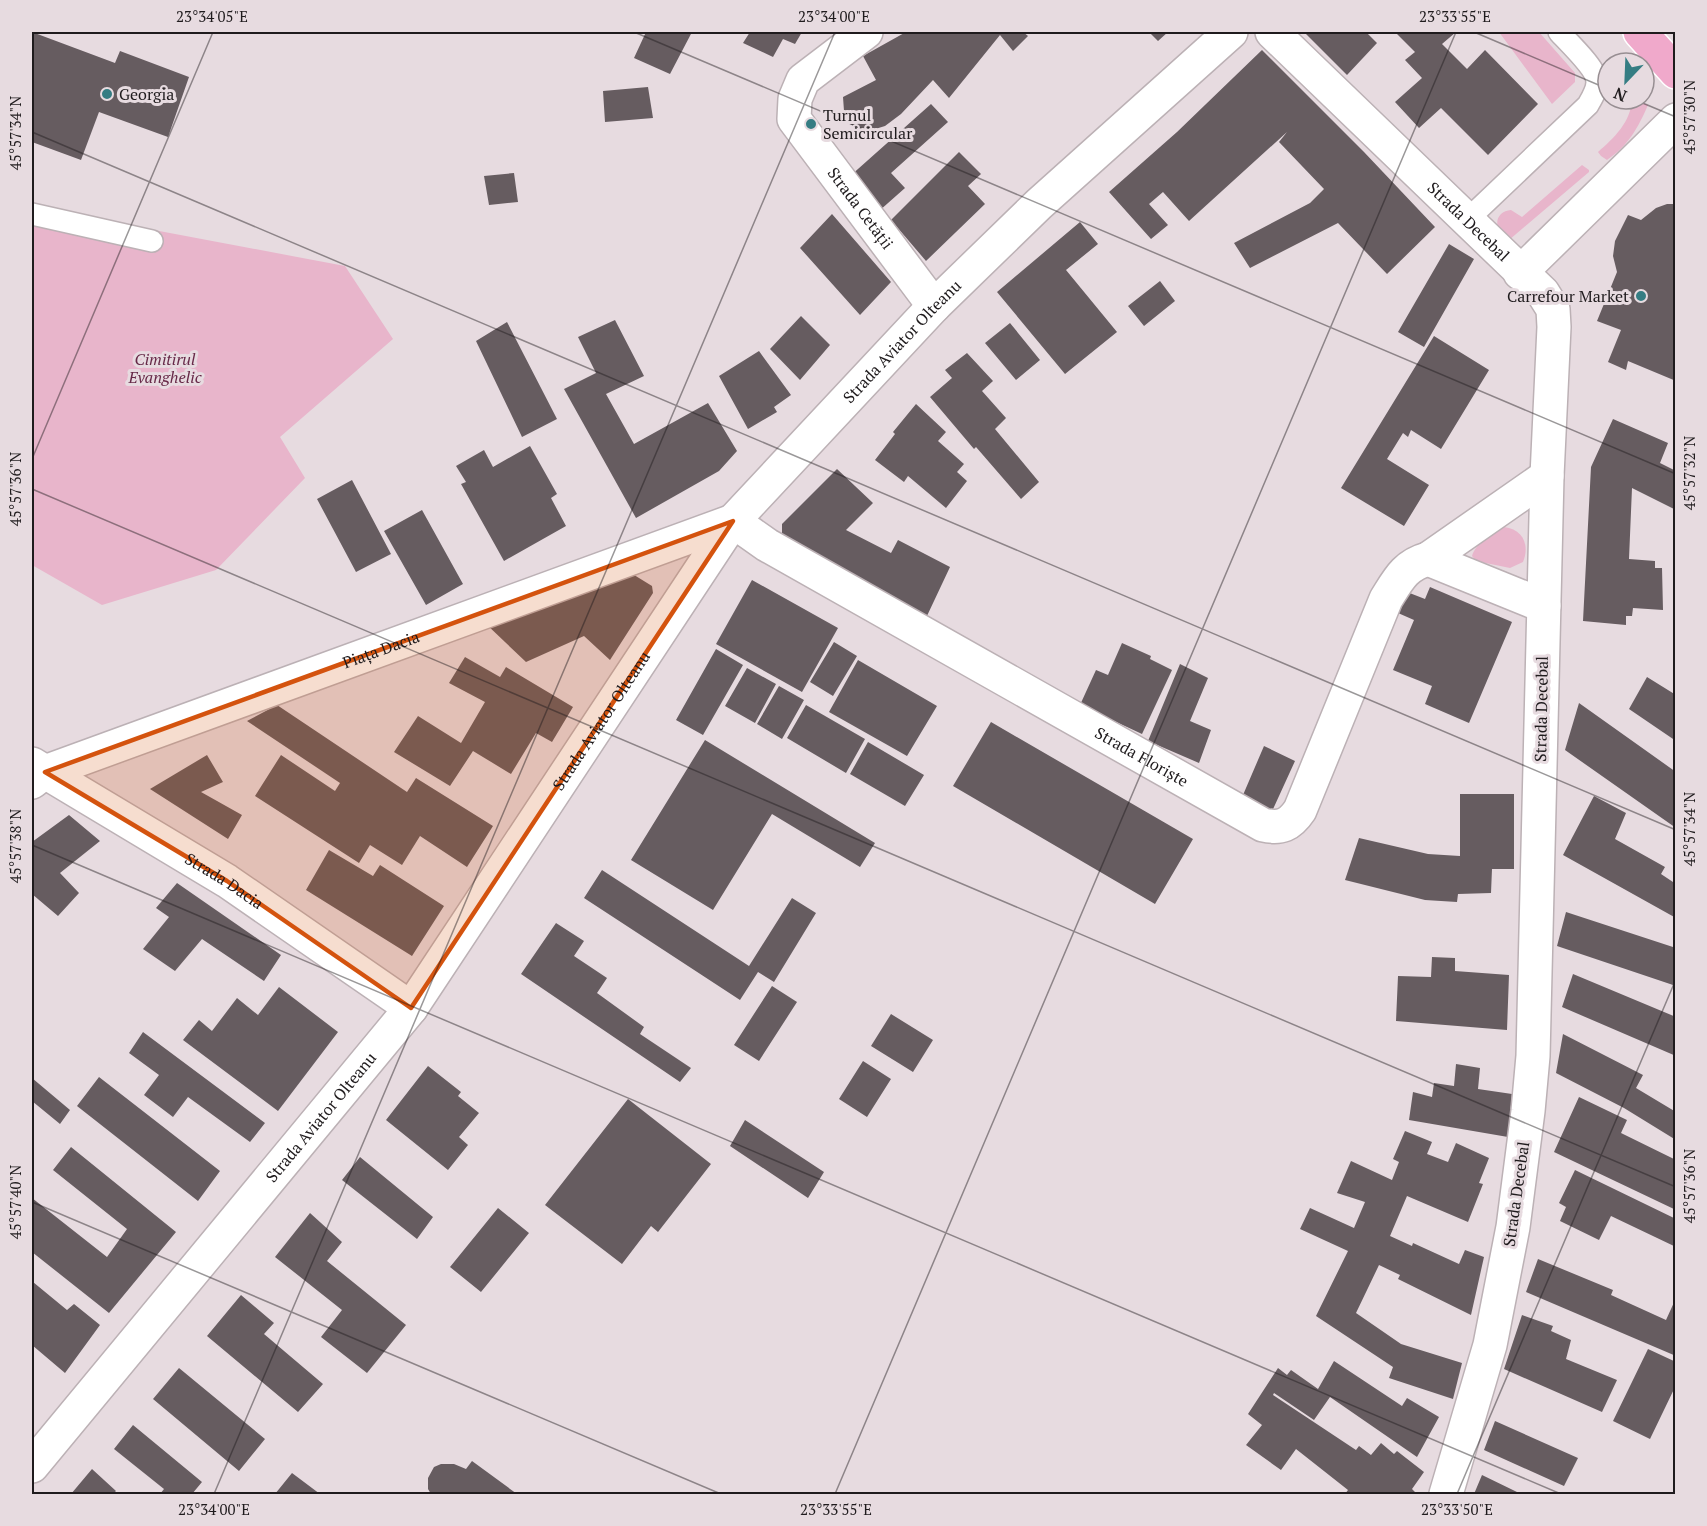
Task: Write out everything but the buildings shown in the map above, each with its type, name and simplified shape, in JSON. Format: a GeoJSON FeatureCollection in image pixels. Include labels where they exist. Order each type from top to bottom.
{"type":"FeatureCollection","features":[{"type":"Feature","properties":{"kind":"main road"},"geometry":{"type":"LineString","coordinates":[[1640,32],[1676,72]]}},
{"type":"Feature","properties":{"kind":"street","name":"Strada Cetății"},"geometry":{"type":"LineString","coordinates":[[866,32],[803,80],[795,99],[794,119],[934,306]]}},
{"type":"Feature","properties":{"kind":"street","name":"Strada Aviator Olteanu"},"geometry":{"type":"LineString","coordinates":[[32,1466],[411,1008],[733,522],[934,306],[1039,204],[1231,32]]}},
{"type":"Feature","properties":{"kind":"street","name":"Strada Decebal"},"geometry":{"type":"LineString","coordinates":[[1272,32],[1543,294],[1553,309],[1533,1056],[1513,1227],[1490,1345],[1446,1494]]}},
{"type":"Feature","properties":{"kind":"street"},"geometry":{"type":"LineString","coordinates":[[1520,273],[1676,120]]}},
{"type":"Feature","properties":{"kind":"street","name":"Strada Floriște"},"geometry":{"type":"LineString","coordinates":[[733,522],[767,545],[1263,825],[1274,828],[1285,826],[1293,821],[1300,810],[1386,599],[1402,574],[1415,563],[1428,559],[1547,476]]}},
{"type":"Feature","properties":{"kind":"street","name":"Piața Dacia"},"geometry":{"type":"LineString","coordinates":[[36,773],[733,522]]}},
{"type":"Feature","properties":{"kind":"street"},"geometry":{"type":"LineString","coordinates":[[1428,559],[1544,606]]}},
{"type":"Feature","properties":{"kind":"street","name":"Strada Dacia"},"geometry":{"type":"LineString","coordinates":[[36,773],[227,881],[411,1008]]}},
{"type":"Feature","properties":{"kind":"lane"},"geometry":{"type":"LineString","coordinates":[[1466,221],[1588,105],[1592,98],[1597,80],[1593,71],[1559,32]]}},
{"type":"Feature","properties":{"kind":"lane"},"geometry":{"type":"LineString","coordinates":[[32,214],[152,241]]}},
{"type":"Feature","properties":{"kind":"highlighted area"},"geometry":{"type":"Polygon","coordinates":[[[733,521],[411,1008],[227,881],[45,772],[733,521]]]}},
{"type":"Feature","properties":{"kind":"green space"},"geometry":{"type":"Polygon","coordinates":[[[1499,32],[1539,32],[1575,73],[1575,82],[1552,104],[1499,32]]]}},
{"type":"Feature","properties":{"kind":"green space"},"geometry":{"type":"Polygon","coordinates":[[[1630,111],[1645,111],[1632,136],[1607,160],[1598,152],[1616,135],[1630,111]]]}},
{"type":"Feature","properties":{"kind":"green space"},"geometry":{"type":"Polygon","coordinates":[[[1582,165],[1589,172],[1509,240],[1498,228],[1497,221],[1502,213],[1511,210],[1522,217],[1582,165]]]}},
{"type":"Feature","properties":{"kind":"green space","name":"Cimitirul Evanghelic"},"geometry":{"type":"Polygon","coordinates":[[[32,207],[345,266],[393,339],[280,437],[305,478],[216,570],[102,605],[32,565],[32,207]]]}},
{"type":"Feature","properties":{"kind":"green space"},"geometry":{"type":"Polygon","coordinates":[[[1504,527],[1516,531],[1523,539],[1526,550],[1523,562],[1510,568],[1476,561],[1472,556],[1481,542],[1504,527]]]}},
{"type":"Feature","properties":{"kind":"place","name":"Georgia"},"geometry":{"type":"Point","coordinates":[107,94]}},
{"type":"Feature","properties":{"kind":"place","name":"Turnul Semicircular"},"geometry":{"type":"Point","coordinates":[811,124]}},
{"type":"Feature","properties":{"kind":"place","name":"Carrefour Market"},"geometry":{"type":"Point","coordinates":[1641,296]}}]}
